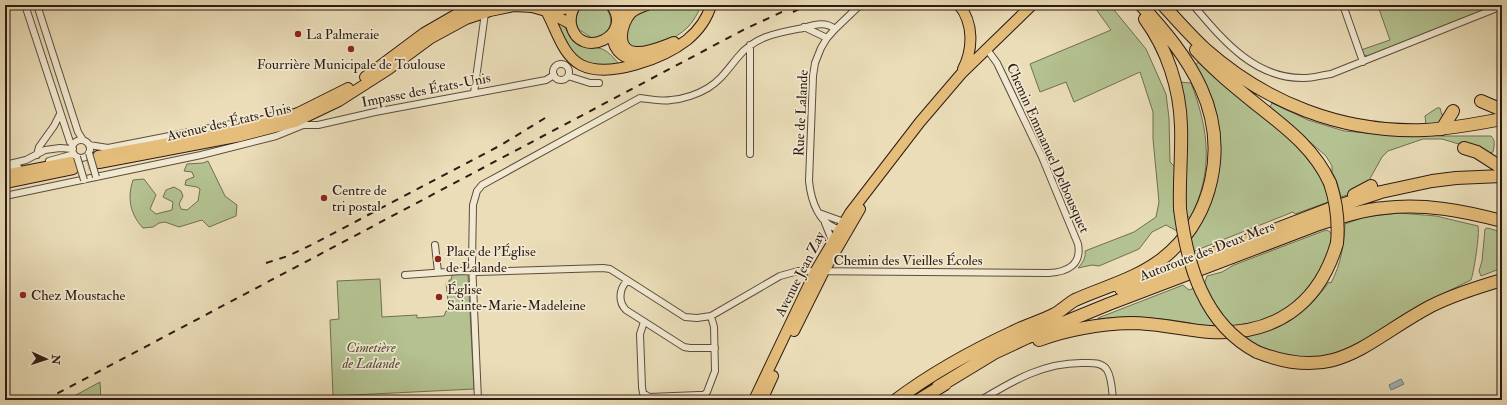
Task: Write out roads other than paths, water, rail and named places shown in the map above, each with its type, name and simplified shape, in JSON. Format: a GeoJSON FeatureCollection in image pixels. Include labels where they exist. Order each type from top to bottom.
{"type":"FeatureCollection","features":[{"type":"Feature","properties":{"kind":"highway"},"geometry":{"type":"LineString","coordinates":[[1135,5],[1148,23],[1163,50],[1175,83],[1181,126],[1180,209],[1188,257],[1198,286],[1204,298],[1216,317],[1240,342],[1257,352],[1290,362],[1311,363],[1334,360],[1365,348],[1405,321],[1445,299],[1502,280]]}},
{"type":"Feature","properties":{"kind":"highway"},"geometry":{"type":"LineString","coordinates":[[896,400],[930,376],[974,350],[1028,324],[1054,314],[1074,301],[1144,270],[1162,258],[1187,233],[1205,202],[1210,189],[1215,163],[1212,115],[1201,87],[1186,60],[1141,5]]}},
{"type":"Feature","properties":{"kind":"highway"},"geometry":{"type":"LineString","coordinates":[[919,400],[938,387],[1029,344],[1050,336],[1082,328],[1133,323],[1225,332],[1260,327],[1287,315],[1305,301],[1320,282],[1327,270],[1337,243],[1339,224],[1330,183],[1323,168],[1296,136],[1215,70],[1155,5]]}},
{"type":"Feature","properties":{"kind":"highway"},"geometry":{"type":"LineString","coordinates":[[1163,5],[1205,49],[1233,71],[1262,90],[1299,109],[1327,119],[1365,127],[1392,130],[1424,130],[1502,119]]}},
{"type":"Feature","properties":{"kind":"highway"},"geometry":{"type":"LineString","coordinates":[[1481,102],[1502,110]]}},
{"type":"Feature","properties":{"kind":"highway"},"geometry":{"type":"LineString","coordinates":[[1442,128],[1453,111]]}},
{"type":"Feature","properties":{"kind":"highway"},"geometry":{"type":"LineString","coordinates":[[1464,148],[1477,152],[1502,168]]}},
{"type":"Feature","properties":{"kind":"highway","name":"Autoroute des Deux Mers"},"geometry":{"type":"LineString","coordinates":[[1054,314],[1336,207],[1381,192],[1409,185],[1456,178],[1502,176]]}},
{"type":"Feature","properties":{"kind":"highway"},"geometry":{"type":"LineString","coordinates":[[1284,227],[1371,186]]}},
{"type":"Feature","properties":{"kind":"highway","name":"Autoroute des Deux Mers"},"geometry":{"type":"LineString","coordinates":[[938,387],[994,353],[1054,326],[1319,224],[1349,214],[1385,207],[1414,206],[1458,211],[1502,221]]}},
{"type":"Feature","properties":{"kind":"main road","name":"Avenue des États-Unis"},"geometry":{"type":"LineString","coordinates":[[96,157],[267,123],[298,113],[353,85],[424,32],[457,14],[482,9],[522,5],[563,9],[575,6]]}},
{"type":"Feature","properties":{"kind":"main road"},"geometry":{"type":"LineString","coordinates":[[611,5],[616,13],[617,19],[612,34],[612,42],[622,56],[632,59],[642,58],[653,54],[674,42],[694,26],[701,17],[706,5]]}},
{"type":"Feature","properties":{"kind":"main road"},"geometry":{"type":"LineString","coordinates":[[617,19],[625,8],[632,5]]}},
{"type":"Feature","properties":{"kind":"main road"},"geometry":{"type":"LineString","coordinates":[[647,5],[634,10],[630,14],[623,27],[621,36],[624,46],[628,50],[641,52],[674,42]]}},
{"type":"Feature","properties":{"kind":"main road"},"geometry":{"type":"LineString","coordinates":[[549,8],[553,23],[568,54],[581,65],[594,69],[609,70],[631,66],[666,52],[686,40],[698,29],[707,17],[711,5]]}},
{"type":"Feature","properties":{"kind":"main road"},"geometry":{"type":"LineString","coordinates":[[959,5],[967,20],[970,38],[968,60],[961,74]]}},
{"type":"Feature","properties":{"kind":"main road","name":"Avenue Jean Zay"},"geometry":{"type":"LineString","coordinates":[[754,400],[819,271],[844,227],[884,168],[920,122],[961,74],[986,48],[1032,5]]}},
{"type":"Feature","properties":{"kind":"main road"},"geometry":{"type":"LineString","coordinates":[[575,6],[571,16],[571,24],[573,31],[578,37],[584,41],[592,43],[600,42],[612,34]]}},
{"type":"Feature","properties":{"kind":"main road","name":"Avenue des États-Unis"},"geometry":{"type":"LineString","coordinates":[[549,8],[571,24]]}},
{"type":"Feature","properties":{"kind":"main road","name":"Avenue des États-Unis"},"geometry":{"type":"LineString","coordinates":[[96,157],[242,136],[281,127],[295,122],[340,101],[431,38],[482,9]]}},
{"type":"Feature","properties":{"kind":"main road"},"geometry":{"type":"LineString","coordinates":[[970,38],[977,46],[986,48]]}},
{"type":"Feature","properties":{"kind":"main road"},"geometry":{"type":"LineString","coordinates":[[600,42],[620,62],[631,66]]}},
{"type":"Feature","properties":{"kind":"main road"},"geometry":{"type":"LineString","coordinates":[[303,125],[342,104],[370,85],[374,78]]}},
{"type":"Feature","properties":{"kind":"main road"},"geometry":{"type":"LineString","coordinates":[[5,175],[74,156]]}},
{"type":"Feature","properties":{"kind":"main road"},"geometry":{"type":"LineString","coordinates":[[5,183],[74,156]]}},
{"type":"Feature","properties":{"kind":"main road","name":"Avenue Jean Zay"},"geometry":{"type":"LineString","coordinates":[[762,400],[831,243],[844,227]]}},
{"type":"Feature","properties":{"kind":"street"},"geometry":{"type":"LineString","coordinates":[[25,5],[74,156],[84,180]]}},
{"type":"Feature","properties":{"kind":"street"},"geometry":{"type":"LineString","coordinates":[[37,5],[78,132],[83,140],[90,146],[96,157],[96,177]]}},
{"type":"Feature","properties":{"kind":"street","name":"Rue de Lalande"},"geometry":{"type":"LineString","coordinates":[[831,243],[831,238],[824,221],[814,205],[810,194],[809,181],[813,76],[818,55],[827,38],[834,29],[860,5]]}},
{"type":"Feature","properties":{"kind":"street"},"geometry":{"type":"LineString","coordinates":[[1193,5],[1232,48],[1246,60],[1271,72],[1288,77],[1304,78],[1331,74],[1502,6]]}},
{"type":"Feature","properties":{"kind":"street"},"geometry":{"type":"LineString","coordinates":[[1343,5],[1363,62]]}},
{"type":"Feature","properties":{"kind":"street"},"geometry":{"type":"LineString","coordinates":[[474,93],[482,9]]}},
{"type":"Feature","properties":{"kind":"street"},"geometry":{"type":"LineString","coordinates":[[478,400],[472,272],[473,205],[477,191],[482,185],[640,98],[670,101],[708,88],[722,78],[739,56],[750,46],[767,36],[822,24],[828,25],[834,29]]}},
{"type":"Feature","properties":{"kind":"street"},"geometry":{"type":"LineString","coordinates":[[804,27],[827,38]]}},
{"type":"Feature","properties":{"kind":"street"},"geometry":{"type":"LineString","coordinates":[[750,46],[750,154]]}},
{"type":"Feature","properties":{"kind":"street","name":"Chemin Emmanuel Delbousquet"},"geometry":{"type":"LineString","coordinates":[[986,48],[997,63],[1047,170],[1078,244],[1079,250],[1077,260]]}},
{"type":"Feature","properties":{"kind":"street"},"geometry":{"type":"LineString","coordinates":[[560,63],[566,65],[568,67],[568,76],[559,80],[554,75],[553,69],[560,63]]}},
{"type":"Feature","properties":{"kind":"street","name":"Impasse des États-Unis"},"geometry":{"type":"LineString","coordinates":[[303,125],[318,125],[387,110],[546,80],[554,75]]}},
{"type":"Feature","properties":{"kind":"street"},"geometry":{"type":"LineString","coordinates":[[568,76],[590,83],[599,83]]}},
{"type":"Feature","properties":{"kind":"street","name":"Avenue des États-Unis"},"geometry":{"type":"LineString","coordinates":[[90,146],[108,148],[253,121],[313,106]]}},
{"type":"Feature","properties":{"kind":"street"},"geometry":{"type":"LineString","coordinates":[[37,155],[39,147],[54,126],[60,114]]}},
{"type":"Feature","properties":{"kind":"street","name":"Avenue des États-Unis"},"geometry":{"type":"LineString","coordinates":[[5,196],[201,156],[276,136],[303,125]]}},
{"type":"Feature","properties":{"kind":"street"},"geometry":{"type":"LineString","coordinates":[[74,156],[77,141],[83,140]]}},
{"type":"Feature","properties":{"kind":"street"},"geometry":{"type":"LineString","coordinates":[[5,165],[26,160],[46,150],[60,148],[74,156],[83,158],[96,157]]}},
{"type":"Feature","properties":{"kind":"street"},"geometry":{"type":"LineString","coordinates":[[5,170],[74,156]]}},
{"type":"Feature","properties":{"kind":"street"},"geometry":{"type":"LineString","coordinates":[[819,213],[844,227]]}},
{"type":"Feature","properties":{"kind":"street"},"geometry":{"type":"LineString","coordinates":[[824,221],[844,227]]}},
{"type":"Feature","properties":{"kind":"street"},"geometry":{"type":"LineString","coordinates":[[435,244],[438,272]]}},
{"type":"Feature","properties":{"kind":"street","name":"Chemin des Vieilles Écoles"},"geometry":{"type":"LineString","coordinates":[[472,272],[610,269],[685,317],[691,318],[711,316],[780,276],[798,271],[1049,273],[1067,269],[1077,260]]}},
{"type":"Feature","properties":{"kind":"street"},"geometry":{"type":"LineString","coordinates":[[406,275],[438,272],[472,272]]}},
{"type":"Feature","properties":{"kind":"street"},"geometry":{"type":"LineString","coordinates":[[627,281],[624,284],[620,294],[621,306],[626,310],[684,346],[690,348],[715,348]]}},
{"type":"Feature","properties":{"kind":"street"},"geometry":{"type":"LineString","coordinates":[[644,322],[641,327],[640,334],[643,394],[649,397],[704,395],[707,392],[715,371],[714,327],[711,316]]}},
{"type":"Feature","properties":{"kind":"street"},"geometry":{"type":"LineString","coordinates":[[981,400],[1002,387],[1036,371],[1057,364],[1071,363],[1095,363],[1102,365],[1107,370],[1113,400]]}},
{"type":"Feature","properties":{"kind":"water"},"geometry":{"type":"Polygon","coordinates":[[[1401,379],[1404,384],[1391,390],[1389,385],[1401,379]]]}},
{"type":"Feature","properties":{"kind":"tunnel"},"geometry":{"type":"LineString","coordinates":[[71,162],[98,156]]}},
{"type":"Feature","properties":{"kind":"tunnel"},"geometry":{"type":"LineString","coordinates":[[73,169],[99,163]]}},
{"type":"Feature","properties":{"kind":"railway"},"geometry":{"type":"LineString","coordinates":[[45,400],[745,29],[797,5]]}},
{"type":"Feature","properties":{"kind":"railway"},"geometry":{"type":"LineString","coordinates":[[793,12],[807,5]]}},
{"type":"Feature","properties":{"kind":"railway"},"geometry":{"type":"LineString","coordinates":[[266,263],[288,256],[313,244],[501,145],[550,115]]}},
{"type":"Feature","properties":{"kind":"place","name":"La Palmeraie"},"geometry":{"type":"Point","coordinates":[298,34]}},
{"type":"Feature","properties":{"kind":"place","name":"Fourrière Municipale de Toulouse"},"geometry":{"type":"Point","coordinates":[351,49]}},
{"type":"Feature","properties":{"kind":"place","name":"Centre de tri postal"},"geometry":{"type":"Point","coordinates":[324,198]}},
{"type":"Feature","properties":{"kind":"place","name":"Place de l'Église de Lalande"},"geometry":{"type":"Point","coordinates":[438,259]}},
{"type":"Feature","properties":{"kind":"place","name":"Chez Moustache"},"geometry":{"type":"Point","coordinates":[23,295]}},
{"type":"Feature","properties":{"kind":"place","name":"Église Sainte-Marie-Madeleine"},"geometry":{"type":"Point","coordinates":[439,297]}},
{"type":"Feature","properties":{"kind":"park label","name":"Cimetière de Lalande"},"geometry":{"type":"Point","coordinates":[371,356]}}]}
